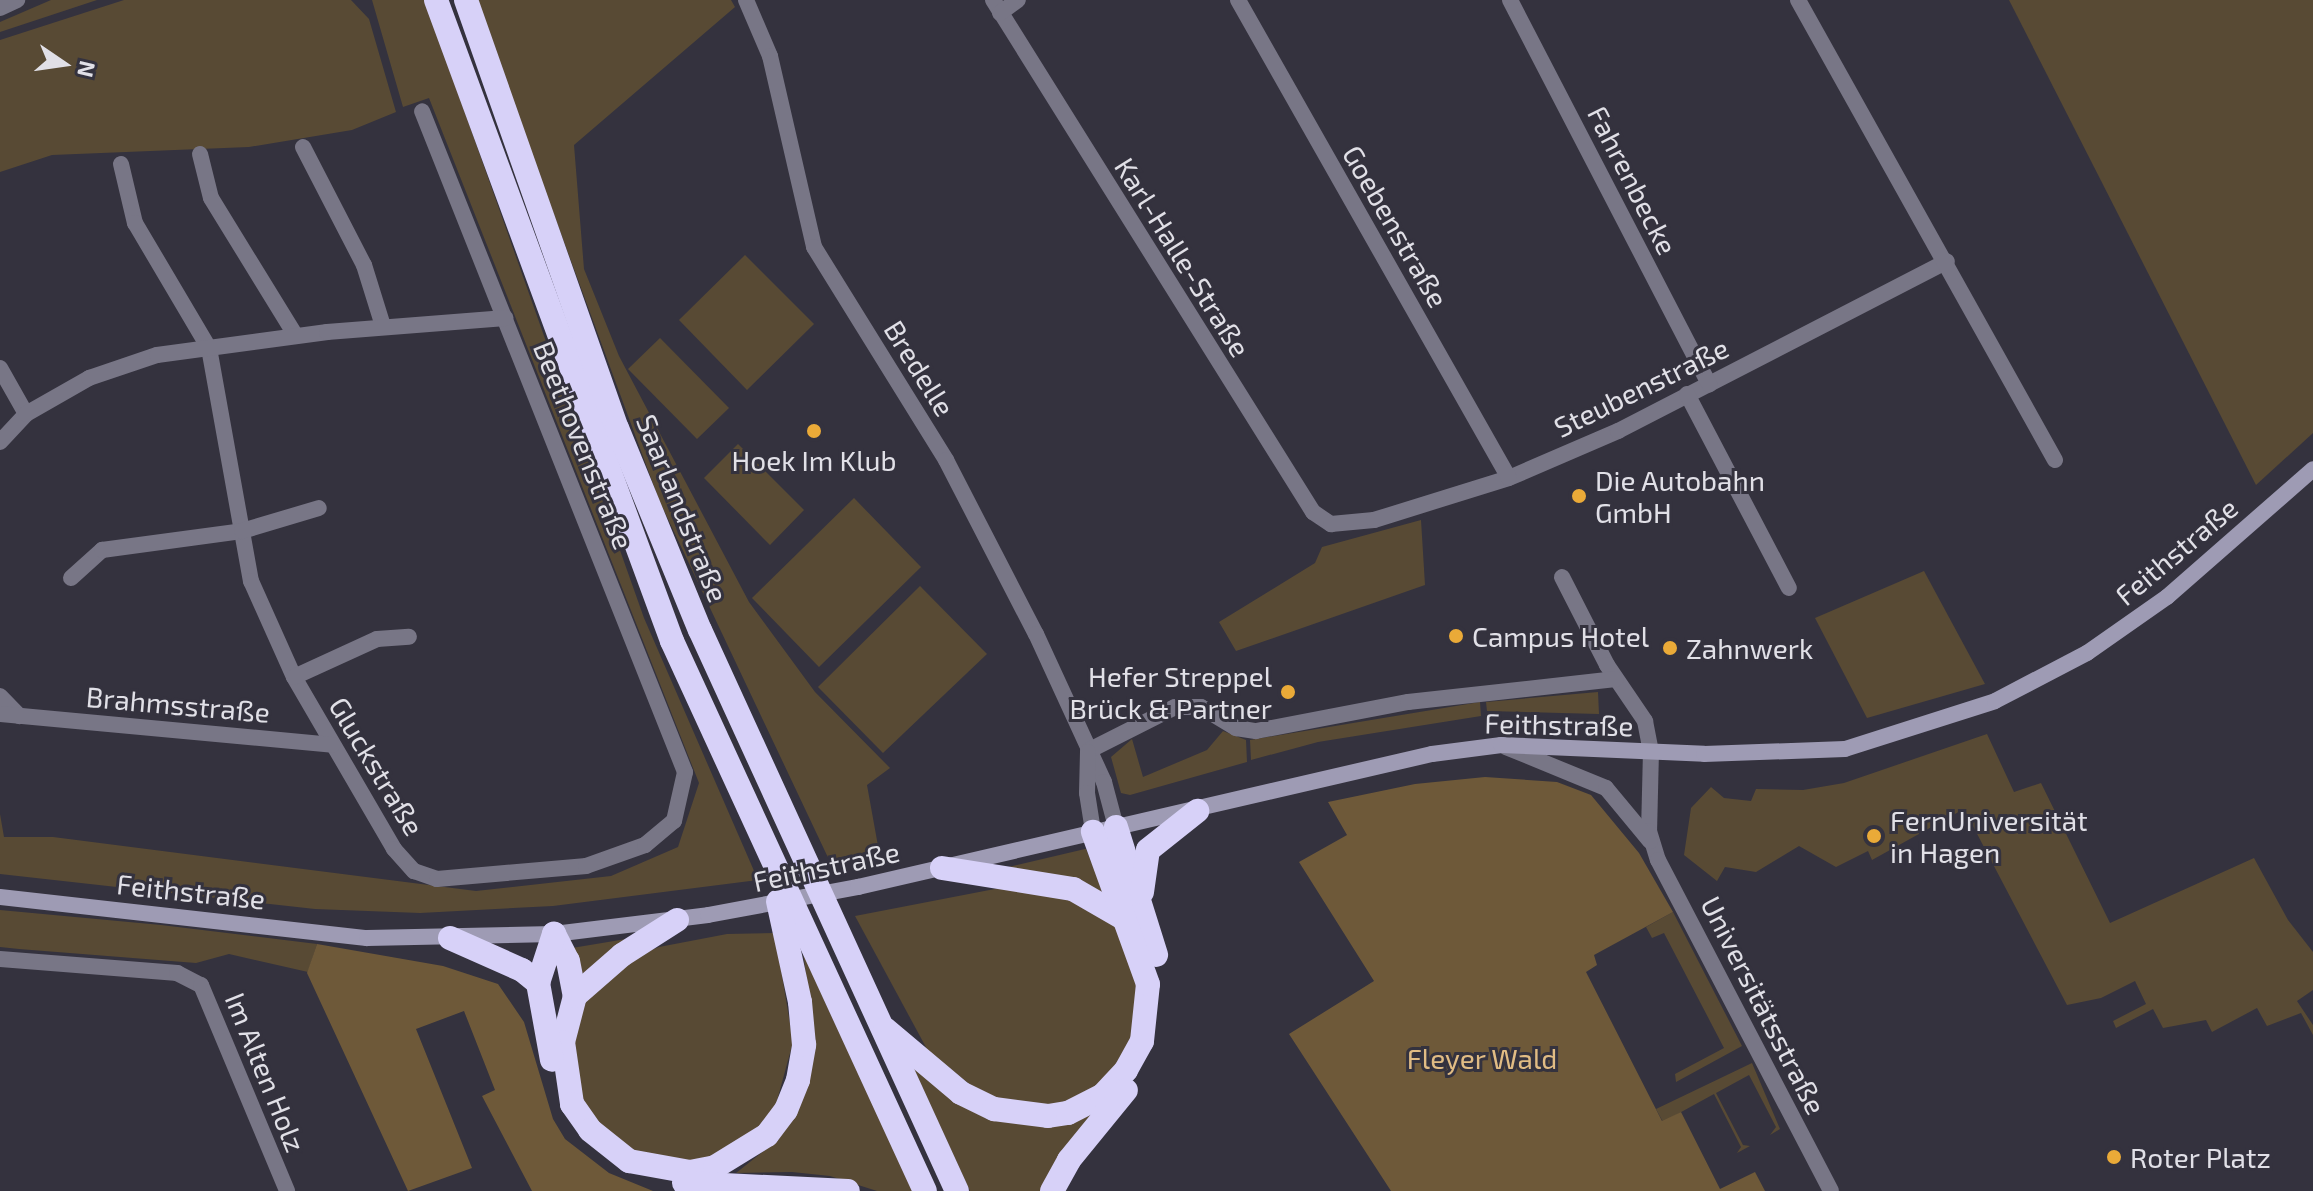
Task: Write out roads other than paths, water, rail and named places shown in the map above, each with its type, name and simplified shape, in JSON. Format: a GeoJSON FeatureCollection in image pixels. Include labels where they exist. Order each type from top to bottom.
{"type":"FeatureCollection","features":[{"type":"Feature","properties":{"kind":"highway","name":"Saarlandstraße"},"geometry":{"type":"LineString","coordinates":[[436,0],[596,446],[672,641],[763,840]]}},
{"type":"Feature","properties":{"kind":"highway","name":"Saarlandstraße"},"geometry":{"type":"LineString","coordinates":[[466,0],[617,428],[700,630],[957,1191]]}},
{"type":"Feature","properties":{"kind":"highway"},"geometry":{"type":"LineString","coordinates":[[880,1025],[983,1105],[1029,1116],[1068,1113],[1086,1105],[1121,1077],[1142,1041],[1148,984],[1134,915],[1142,865],[1148,850],[1197,811]]}},
{"type":"Feature","properties":{"kind":"highway"},"geometry":{"type":"LineString","coordinates":[[1052,1191],[1069,1160],[1134,1081],[1153,1046],[1163,996],[1105,830]]}},
{"type":"Feature","properties":{"kind":"highway"},"geometry":{"type":"LineString","coordinates":[[677,920],[622,955],[575,996],[565,1020],[565,1077],[572,1104],[608,1148],[629,1161],[690,1172],[715,1167],[767,1135],[786,1110],[804,1045],[793,959],[763,840]]}},
{"type":"Feature","properties":{"kind":"highway"},"geometry":{"type":"LineString","coordinates":[[763,840],[925,1191]]}},
{"type":"Feature","properties":{"kind":"highway"},"geometry":{"type":"LineString","coordinates":[[942,868],[1073,889],[1134,915]]}},
{"type":"Feature","properties":{"kind":"highway"},"geometry":{"type":"LineString","coordinates":[[554,934],[568,961],[575,996]]}},
{"type":"Feature","properties":{"kind":"highway"},"geometry":{"type":"LineString","coordinates":[[554,934],[538,983],[565,1107],[585,1136],[620,1166],[673,1182],[848,1191]]}},
{"type":"Feature","properties":{"kind":"highway"},"geometry":{"type":"LineString","coordinates":[[450,938],[522,970],[538,983]]}},
{"type":"Feature","properties":{"kind":"main road","name":"Feithstraße"},"geometry":{"type":"LineString","coordinates":[[0,897],[367,938],[554,934],[737,911],[1197,811],[1358,769],[1501,745],[1651,751],[1829,752],[1874,743],[1995,701],[2138,620],[2313,469]]}},
{"type":"Feature","properties":{"kind":"street"},"geometry":{"type":"LineString","coordinates":[[0,8],[17,0]]}},
{"type":"Feature","properties":{"kind":"street","name":"Bredelle"},"geometry":{"type":"LineString","coordinates":[[746,0],[767,45],[814,247],[946,460],[1088,751],[1105,830]]}},
{"type":"Feature","properties":{"kind":"street"},"geometry":{"type":"LineString","coordinates":[[996,7],[1018,0]]}},
{"type":"Feature","properties":{"kind":"street","name":"Goebenstraße"},"geometry":{"type":"LineString","coordinates":[[1238,0],[1509,478]]}},
{"type":"Feature","properties":{"kind":"street","name":"Fahrenbecke"},"geometry":{"type":"LineString","coordinates":[[1510,0],[1709,384]]}},
{"type":"Feature","properties":{"kind":"street"},"geometry":{"type":"LineString","coordinates":[[1798,0],[1947,261],[2055,460]]}},
{"type":"Feature","properties":{"kind":"street","name":"Karl-Halle-Straße"},"geometry":{"type":"LineString","coordinates":[[996,7],[1313,512],[1324,521],[1344,524]]}},
{"type":"Feature","properties":{"kind":"street","name":"Beethovenstraße"},"geometry":{"type":"LineString","coordinates":[[422,111],[674,740],[685,772],[682,800]]}},
{"type":"Feature","properties":{"kind":"street"},"geometry":{"type":"LineString","coordinates":[[303,147],[364,265],[383,326]]}},
{"type":"Feature","properties":{"kind":"street"},"geometry":{"type":"LineString","coordinates":[[200,154],[211,198],[296,336]]}},
{"type":"Feature","properties":{"kind":"street"},"geometry":{"type":"LineString","coordinates":[[121,164],[135,223],[209,348]]}},
{"type":"Feature","properties":{"kind":"street","name":"Steubenstraße"},"geometry":{"type":"LineString","coordinates":[[1344,524],[1442,502],[1509,478],[1709,384],[1947,261]]}},
{"type":"Feature","properties":{"kind":"street"},"geometry":{"type":"LineString","coordinates":[[0,442],[26,414],[89,378],[157,355],[383,326],[505,318]]}},
{"type":"Feature","properties":{"kind":"street","name":"Gluckstraße"},"geometry":{"type":"LineString","coordinates":[[209,348],[251,581],[294,677],[394,849],[414,871],[437,879],[586,866],[616,859],[645,845],[674,821],[682,800]]}},
{"type":"Feature","properties":{"kind":"street"},"geometry":{"type":"LineString","coordinates":[[0,368],[26,414]]}},
{"type":"Feature","properties":{"kind":"street"},"geometry":{"type":"LineString","coordinates":[[1687,394],[1789,588]]}},
{"type":"Feature","properties":{"kind":"street"},"geometry":{"type":"LineString","coordinates":[[71,578],[102,550],[242,531],[319,508]]}},
{"type":"Feature","properties":{"kind":"street","name":"Feithstraße"},"geometry":{"type":"LineString","coordinates":[[1562,577],[1616,679],[1643,717],[1651,751]]}},
{"type":"Feature","properties":{"kind":"street","name":"Gluckstraße"},"geometry":{"type":"LineString","coordinates":[[294,677],[377,639],[409,637]]}},
{"type":"Feature","properties":{"kind":"street","name":"Feithstraße"},"geometry":{"type":"LineString","coordinates":[[1088,751],[1111,743],[1162,712],[1191,705],[1236,728],[1256,731],[1408,702],[1616,679]]}},
{"type":"Feature","properties":{"kind":"street"},"geometry":{"type":"LineString","coordinates":[[0,696],[19,716]]}},
{"type":"Feature","properties":{"kind":"street","name":"Brahmsstraße"},"geometry":{"type":"LineString","coordinates":[[0,714],[333,745]]}},
{"type":"Feature","properties":{"kind":"street","name":"Universitätsstraße"},"geometry":{"type":"LineString","coordinates":[[1501,745],[1606,788],[1652,844],[1831,1191]]}},
{"type":"Feature","properties":{"kind":"street","name":"Bredelle"},"geometry":{"type":"LineString","coordinates":[[1088,751],[1087,793],[1105,830]]}},
{"type":"Feature","properties":{"kind":"street","name":"Universitätsstraße"},"geometry":{"type":"LineString","coordinates":[[1651,751],[1652,844]]}},
{"type":"Feature","properties":{"kind":"street","name":"Im Alten Holz"},"geometry":{"type":"LineString","coordinates":[[0,959],[177,973],[201,985],[287,1191]]}},
{"type":"Feature","properties":{"kind":"place","name":"Hoek Im Klub"},"geometry":{"type":"Point","coordinates":[814,431]}},
{"type":"Feature","properties":{"kind":"place","name":"Die Autobahn GmbH"},"geometry":{"type":"Point","coordinates":[1579,496]}},
{"type":"Feature","properties":{"kind":"place","name":"Campus Hotel"},"geometry":{"type":"Point","coordinates":[1456,636]}},
{"type":"Feature","properties":{"kind":"place","name":"Zahnwerk"},"geometry":{"type":"Point","coordinates":[1670,648]}},
{"type":"Feature","properties":{"kind":"place","name":"Hefer Streppel Brück & Partner"},"geometry":{"type":"Point","coordinates":[1288,692]}},
{"type":"Feature","properties":{"kind":"place","name":"FernUniversität in Hagen"},"geometry":{"type":"Point","coordinates":[1874,836]}},
{"type":"Feature","properties":{"kind":"place","name":"Roter Platz"},"geometry":{"type":"Point","coordinates":[2114,1157]}},
{"type":"Feature","properties":{"kind":"park label","name":"Fleyer Wald"},"geometry":{"type":"Point","coordinates":[1482,1058]}}]}
